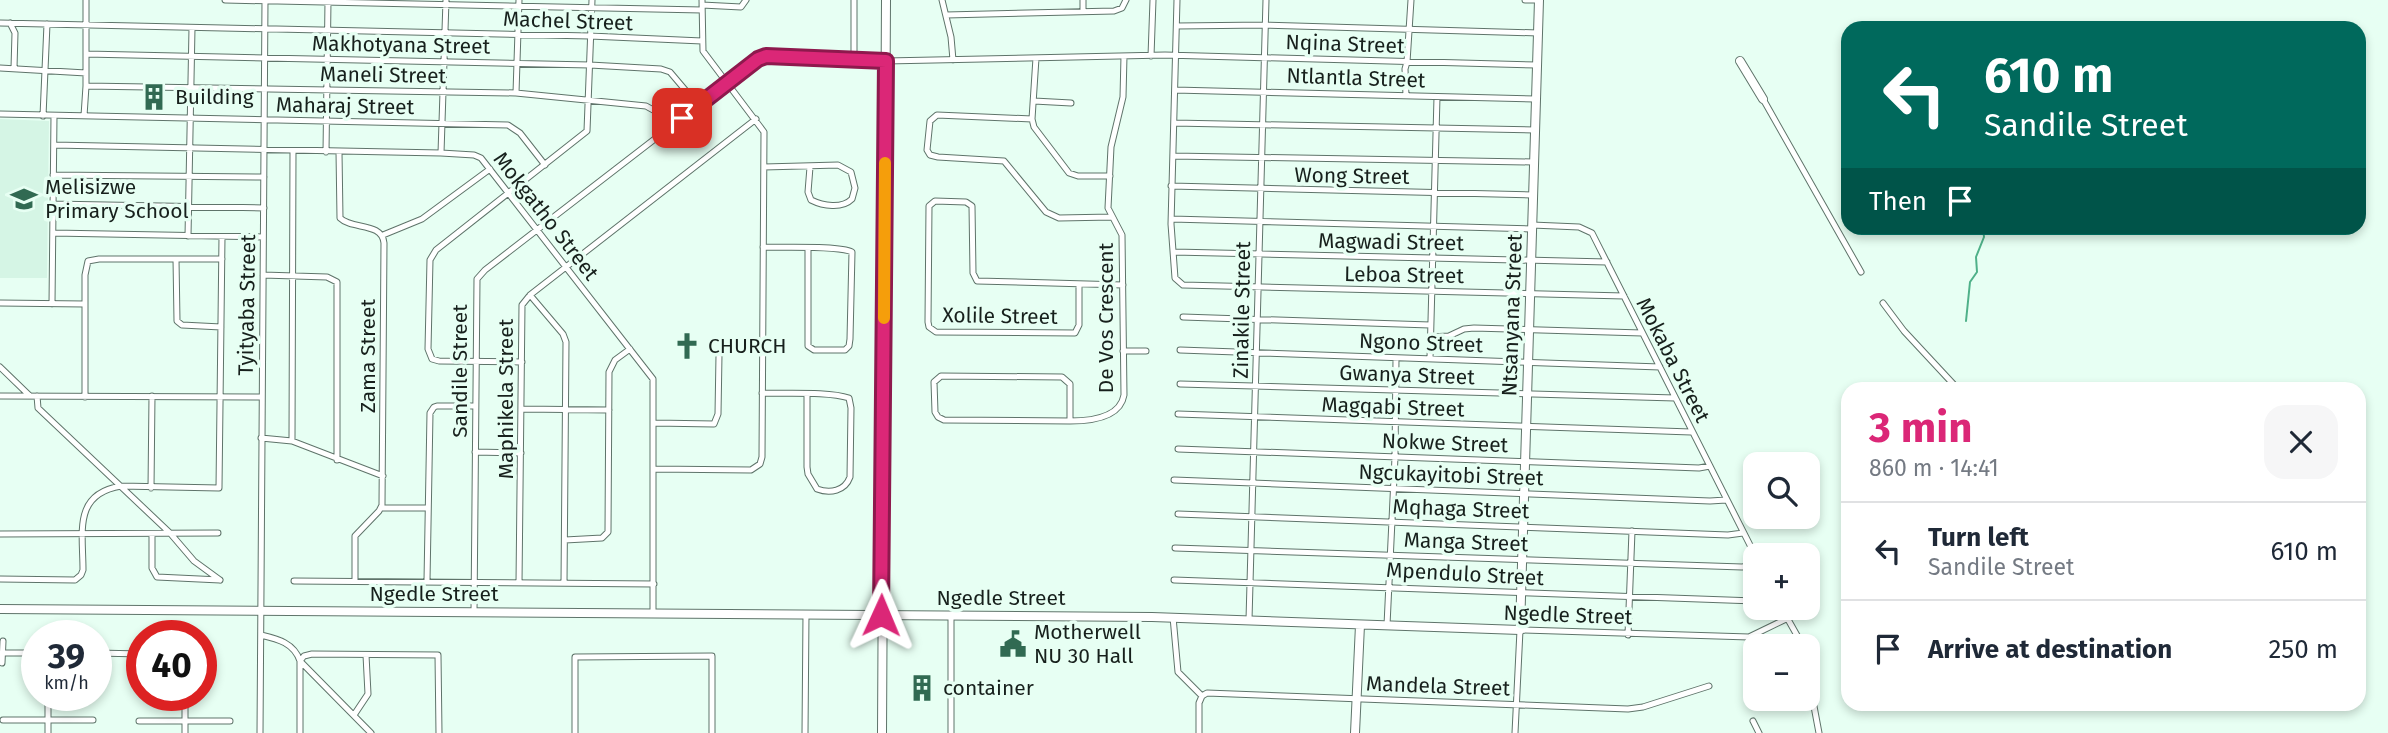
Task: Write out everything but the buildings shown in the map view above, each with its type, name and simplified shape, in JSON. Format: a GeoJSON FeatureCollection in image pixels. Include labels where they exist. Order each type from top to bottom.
{"type":"FeatureCollection","features":[{"type":"Feature","properties":{"kind":"street"},"geometry":{"type":"LineString","coordinates":[[84,116],[86,0]]}},
{"type":"Feature","properties":{"kind":"street"},"geometry":{"type":"LineString","coordinates":[[225,0],[518,3],[591,7],[741,7],[747,0]]}},
{"type":"Feature","properties":{"kind":"street","name":"Tyityaba Street"},"geometry":{"type":"LineString","coordinates":[[260,733],[265,0]]}},
{"type":"Feature","properties":{"kind":"street"},"geometry":{"type":"LineString","coordinates":[[522,362],[432,359],[429,354],[430,260],[436,250],[587,131],[592,0]]}},
{"type":"Feature","properties":{"kind":"street"},"geometry":{"type":"LineString","coordinates":[[854,0],[854,59]]}},
{"type":"Feature","properties":{"kind":"street"},"geometry":{"type":"LineString","coordinates":[[881,733],[886,0]]}},
{"type":"Feature","properties":{"kind":"street"},"geometry":{"type":"LineString","coordinates":[[942,0],[953,60]]}},
{"type":"Feature","properties":{"kind":"street"},"geometry":{"type":"LineString","coordinates":[[1083,0],[1083,11]]}},
{"type":"Feature","properties":{"kind":"street"},"geometry":{"type":"LineString","coordinates":[[946,15],[1119,10],[1126,0]]}},
{"type":"Feature","properties":{"kind":"street"},"geometry":{"type":"LineString","coordinates":[[1151,56],[1153,0]]}},
{"type":"Feature","properties":{"kind":"street"},"geometry":{"type":"LineString","coordinates":[[1174,252],[1171,186],[1177,0]]}},
{"type":"Feature","properties":{"kind":"street","name":"Zinakile Street"},"geometry":{"type":"LineString","coordinates":[[1248,620],[1266,0]]}},
{"type":"Feature","properties":{"kind":"street"},"geometry":{"type":"LineString","coordinates":[[1406,96],[1405,69],[1410,0]]}},
{"type":"Feature","properties":{"kind":"street"},"geometry":{"type":"LineString","coordinates":[[1525,0],[1539,0]]}},
{"type":"Feature","properties":{"kind":"street","name":"Ntsanyana Street"},"geometry":{"type":"LineString","coordinates":[[1520,630],[1539,0]]}},
{"type":"Feature","properties":{"kind":"street"},"geometry":{"type":"LineString","coordinates":[[326,152],[328,1]]}},
{"type":"Feature","properties":{"kind":"street"},"geometry":{"type":"LineString","coordinates":[[441,153],[446,2]]}},
{"type":"Feature","properties":{"kind":"street"},"geometry":{"type":"LineString","coordinates":[[516,93],[518,3]]}},
{"type":"Feature","properties":{"kind":"street"},"geometry":{"type":"LineString","coordinates":[[654,469],[751,470],[758,467],[762,457],[764,132],[705,54],[702,41],[702,5]]}},
{"type":"Feature","properties":{"kind":"street","name":"Machel Street"},"geometry":{"type":"LineString","coordinates":[[0,23],[590,36],[702,41]]}},
{"type":"Feature","properties":{"kind":"street"},"geometry":{"type":"LineString","coordinates":[[10,23],[15,33],[14,68]]}},
{"type":"Feature","properties":{"kind":"street"},"geometry":{"type":"LineString","coordinates":[[43,116],[47,24]]}},
{"type":"Feature","properties":{"kind":"street"},"geometry":{"type":"LineString","coordinates":[[1177,26],[1538,33]]}},
{"type":"Feature","properties":{"kind":"street"},"geometry":{"type":"LineString","coordinates":[[188,236],[192,28]]}},
{"type":"Feature","properties":{"kind":"street","name":"Makhotyana Street"},"geometry":{"type":"LineString","coordinates":[[86,54],[590,65],[667,70],[698,106]]}},
{"type":"Feature","properties":{"kind":"street","name":"Sandile Street"},"geometry":{"type":"LineString","coordinates":[[474,612],[477,279],[485,270],[728,82],[766,56],[886,61],[1036,58]]}},
{"type":"Feature","properties":{"kind":"street","name":"De Vos Crescent"},"geometry":{"type":"LineString","coordinates":[[1070,421],[1070,384],[1062,377],[941,376],[934,382],[935,412],[940,419],[1070,421],[1092,420],[1114,411],[1121,404],[1124,395],[1122,235],[1108,211],[1112,140],[1123,97],[1124,56]]}},
{"type":"Feature","properties":{"kind":"street","name":"Nqina Street"},"geometry":{"type":"LineString","coordinates":[[1036,58],[1176,56],[1537,65]]}},
{"type":"Feature","properties":{"kind":"street"},"geometry":{"type":"LineString","coordinates":[[1036,58],[1032,119],[1034,127],[1069,173],[1078,176],[1110,176]]}},
{"type":"Feature","properties":{"kind":"street"},"geometry":{"type":"LineString","coordinates":[[1740,61],[1861,272]]}},
{"type":"Feature","properties":{"kind":"street"},"geometry":{"type":"LineString","coordinates":[[0,68],[86,73]]}},
{"type":"Feature","properties":{"kind":"street","name":"Maneli Street"},"geometry":{"type":"LineString","coordinates":[[86,86],[516,93],[651,108],[666,130]]}},
{"type":"Feature","properties":{"kind":"street","name":"Ntlantla Street"},"geometry":{"type":"LineString","coordinates":[[1175,90],[1535,99]]}},
{"type":"Feature","properties":{"kind":"street"},"geometry":{"type":"LineString","coordinates":[[1430,359],[1437,97]]}},
{"type":"Feature","properties":{"kind":"street"},"geometry":{"type":"LineString","coordinates":[[1034,101],[1072,103]]}},
{"type":"Feature","properties":{"kind":"street","name":"Maharaj Street"},"geometry":{"type":"LineString","coordinates":[[0,114],[512,126],[520,132],[545,165]]}},
{"type":"Feature","properties":{"kind":"street"},"geometry":{"type":"LineString","coordinates":[[1032,119],[937,115],[930,121],[928,150],[930,155],[938,157],[1004,161],[1046,212],[1055,217],[1112,217]]}},
{"type":"Feature","properties":{"kind":"street"},"geometry":{"type":"LineString","coordinates":[[52,304],[54,116]]}},
{"type":"Feature","properties":{"kind":"street","name":"Maphikela Street"},"geometry":{"type":"LineString","coordinates":[[519,583],[522,304],[756,119]]}},
{"type":"Feature","properties":{"kind":"street"},"geometry":{"type":"LineString","coordinates":[[1174,123],[1535,130]]}},
{"type":"Feature","properties":{"kind":"street","name":"Mokgatho Street"},"geometry":{"type":"LineString","coordinates":[[54,145],[478,156],[653,379],[653,613]]}},
{"type":"Feature","properties":{"kind":"street"},"geometry":{"type":"LineString","coordinates":[[292,442],[293,151]]}},
{"type":"Feature","properties":{"kind":"street"},"geometry":{"type":"LineString","coordinates":[[339,152],[340,218],[344,222],[376,230],[383,235],[422,219],[490,169]]}},
{"type":"Feature","properties":{"kind":"street"},"geometry":{"type":"LineString","coordinates":[[1173,156],[1533,162]]}},
{"type":"Feature","properties":{"kind":"street"},"geometry":{"type":"LineString","coordinates":[[764,167],[838,165],[847,168],[853,178],[852,199],[842,206],[818,204],[811,200],[808,192],[810,167]]}},
{"type":"Feature","properties":{"kind":"street"},"geometry":{"type":"LineString","coordinates":[[53,175],[264,177]]}},
{"type":"Feature","properties":{"kind":"street","name":"Wong Street"},"geometry":{"type":"LineString","coordinates":[[1171,186],[1532,195]]}},
{"type":"Feature","properties":{"kind":"street","name":"Xolile Street"},"geometry":{"type":"LineString","coordinates":[[1079,285],[1079,325],[1075,333],[936,332],[929,327],[928,322],[929,206],[935,201],[966,202],[972,206],[973,273],[977,281],[1123,285]]}},
{"type":"Feature","properties":{"kind":"street"},"geometry":{"type":"LineString","coordinates":[[52,204],[264,208]]}},
{"type":"Feature","properties":{"kind":"street","name":"Mokaba Street"},"geometry":{"type":"LineString","coordinates":[[1172,219],[1579,227],[1589,230],[1748,543]]}},
{"type":"Feature","properties":{"kind":"street"},"geometry":{"type":"LineString","coordinates":[[53,233],[263,237]]}},
{"type":"Feature","properties":{"kind":"street","name":"Zama Street"},"geometry":{"type":"LineString","coordinates":[[381,508],[383,235]]}},
{"type":"Feature","properties":{"kind":"street"},"geometry":{"type":"LineString","coordinates":[[0,579],[75,580],[81,575],[83,515],[91,499],[106,488],[219,488],[222,237]]}},
{"type":"Feature","properties":{"kind":"street"},"geometry":{"type":"LineString","coordinates":[[763,247],[808,248],[846,249],[852,252],[850,339],[845,350],[814,350],[808,346],[808,248]]}},
{"type":"Feature","properties":{"kind":"street","name":"Magwadi Street"},"geometry":{"type":"LineString","coordinates":[[1174,252],[1607,262]]}},
{"type":"Feature","properties":{"kind":"street","name":"Leboa Street"},"geometry":{"type":"LineString","coordinates":[[1174,252],[1175,278],[1183,285],[1624,296]]}},
{"type":"Feature","properties":{"kind":"street"},"geometry":{"type":"LineString","coordinates":[[176,259],[177,321],[182,325],[221,327]]}},
{"type":"Feature","properties":{"kind":"street"},"geometry":{"type":"LineString","coordinates":[[85,397],[85,267],[90,260],[222,259]]}},
{"type":"Feature","properties":{"kind":"street"},"geometry":{"type":"LineString","coordinates":[[263,275],[327,277],[337,282],[337,460]]}},
{"type":"Feature","properties":{"kind":"street"},"geometry":{"type":"LineString","coordinates":[[530,295],[563,334],[566,342],[564,583]]}},
{"type":"Feature","properties":{"kind":"street"},"geometry":{"type":"LineString","coordinates":[[0,303],[84,304]]}},
{"type":"Feature","properties":{"kind":"street"},"geometry":{"type":"LineString","coordinates":[[1882,303],[1951,382]]}},
{"type":"Feature","properties":{"kind":"street"},"geometry":{"type":"LineString","coordinates":[[1183,317],[1430,325]]}},
{"type":"Feature","properties":{"kind":"street"},"geometry":{"type":"LineString","coordinates":[[1430,337],[1449,335],[1468,328],[1642,333]]}},
{"type":"Feature","properties":{"kind":"street"},"geometry":{"type":"LineString","coordinates":[[565,540],[603,538],[608,532],[610,367],[630,349]]}},
{"type":"Feature","properties":{"kind":"street"},"geometry":{"type":"LineString","coordinates":[[655,423],[714,424],[718,414],[719,355],[725,350],[762,350]]}},
{"type":"Feature","properties":{"kind":"street","name":"Ngono Street"},"geometry":{"type":"LineString","coordinates":[[1180,350],[1660,367]]}},
{"type":"Feature","properties":{"kind":"street"},"geometry":{"type":"LineString","coordinates":[[1123,351],[1146,351]]}},
{"type":"Feature","properties":{"kind":"street"},"geometry":{"type":"LineString","coordinates":[[1387,625],[1395,457],[1396,358]]}},
{"type":"Feature","properties":{"kind":"street"},"geometry":{"type":"LineString","coordinates":[[0,367],[34,396],[38,408],[170,533],[194,561],[220,580],[157,577],[152,568],[152,534]]}},
{"type":"Feature","properties":{"kind":"street","name":"Gwanya Street"},"geometry":{"type":"LineString","coordinates":[[1180,384],[1675,398]]}},
{"type":"Feature","properties":{"kind":"street"},"geometry":{"type":"LineString","coordinates":[[762,393],[845,396],[851,402],[850,477],[846,485],[837,490],[821,491],[814,486],[808,474],[807,395]]}},
{"type":"Feature","properties":{"kind":"street"},"geometry":{"type":"LineString","coordinates":[[0,396],[262,397]]}},
{"type":"Feature","properties":{"kind":"street"},"geometry":{"type":"LineString","coordinates":[[151,488],[152,396]]}},
{"type":"Feature","properties":{"kind":"street"},"geometry":{"type":"LineString","coordinates":[[427,581],[429,412],[437,406],[475,406]]}},
{"type":"Feature","properties":{"kind":"street"},"geometry":{"type":"LineString","coordinates":[[522,410],[609,410]]}},
{"type":"Feature","properties":{"kind":"street","name":"Magqabi Street"},"geometry":{"type":"LineString","coordinates":[[1178,414],[1691,432]]}},
{"type":"Feature","properties":{"kind":"street"},"geometry":{"type":"LineString","coordinates":[[261,438],[292,442],[383,476]]}},
{"type":"Feature","properties":{"kind":"street","name":"Nokwe Street"},"geometry":{"type":"LineString","coordinates":[[1178,449],[1699,468],[1710,466]]}},
{"type":"Feature","properties":{"kind":"street"},"geometry":{"type":"LineString","coordinates":[[475,452],[521,453]]}},
{"type":"Feature","properties":{"kind":"street","name":"Ngcukayitobi Street"},"geometry":{"type":"LineString","coordinates":[[1174,480],[1726,500]]}},
{"type":"Feature","properties":{"kind":"street"},"geometry":{"type":"LineString","coordinates":[[355,581],[355,536],[381,508],[428,508]]}},
{"type":"Feature","properties":{"kind":"street","name":"Mqhaga Street"},"geometry":{"type":"LineString","coordinates":[[1178,514],[1728,535],[1743,533]]}},
{"type":"Feature","properties":{"kind":"street"},"geometry":{"type":"LineString","coordinates":[[1628,635],[1632,531]]}},
{"type":"Feature","properties":{"kind":"street"},"geometry":{"type":"LineString","coordinates":[[0,534],[218,533]]}},
{"type":"Feature","properties":{"kind":"street","name":"Manga Street"},"geometry":{"type":"LineString","coordinates":[[1175,548],[1743,567]]}},
{"type":"Feature","properties":{"kind":"street","name":"Mpendulo Street"},"geometry":{"type":"LineString","coordinates":[[1174,580],[1743,601]]}},
{"type":"Feature","properties":{"kind":"street"},"geometry":{"type":"LineString","coordinates":[[294,581],[654,584]]}},
{"type":"Feature","properties":{"kind":"street","name":"Ngedle Street"},"geometry":{"type":"LineString","coordinates":[[0,609],[1173,617],[1749,638],[1784,620]]}},
{"type":"Feature","properties":{"kind":"street"},"geometry":{"type":"LineString","coordinates":[[805,733],[806,614]]}},
{"type":"Feature","properties":{"kind":"street"},"geometry":{"type":"LineString","coordinates":[[951,615],[951,733]]}},
{"type":"Feature","properties":{"kind":"street"},"geometry":{"type":"LineString","coordinates":[[1173,617],[1178,672],[1202,696],[1199,703],[1199,733]]}},
{"type":"Feature","properties":{"kind":"street"},"geometry":{"type":"LineString","coordinates":[[1355,733],[1360,625]]}},
{"type":"Feature","properties":{"kind":"street"},"geometry":{"type":"LineString","coordinates":[[1516,733],[1520,630]]}},
{"type":"Feature","properties":{"kind":"street"},"geometry":{"type":"LineString","coordinates":[[261,635],[276,638],[297,651],[300,661],[300,733]]}},
{"type":"Feature","properties":{"kind":"street"},"geometry":{"type":"LineString","coordinates":[[2,663],[3,641]]}},
{"type":"Feature","properties":{"kind":"street"},"geometry":{"type":"LineString","coordinates":[[3,653],[21,653]]}},
{"type":"Feature","properties":{"kind":"street"},"geometry":{"type":"LineString","coordinates":[[300,661],[304,656],[312,654],[438,655],[439,733]]}},
{"type":"Feature","properties":{"kind":"street"},"geometry":{"type":"LineString","coordinates":[[354,715],[368,694],[366,654]]}},
{"type":"Feature","properties":{"kind":"street"},"geometry":{"type":"LineString","coordinates":[[575,733],[575,657],[712,656],[712,733]]}},
{"type":"Feature","properties":{"kind":"street"},"geometry":{"type":"LineString","coordinates":[[300,661],[371,733]]}},
{"type":"Feature","properties":{"kind":"street","name":"Mandela Street"},"geometry":{"type":"LineString","coordinates":[[1202,696],[1211,693],[1628,709],[1643,707],[1709,686]]}},
{"type":"Feature","properties":{"kind":"street"},"geometry":{"type":"LineString","coordinates":[[48,711],[48,733]]}},
{"type":"Feature","properties":{"kind":"street"},"geometry":{"type":"LineString","coordinates":[[185,711],[185,733]]}},
{"type":"Feature","properties":{"kind":"street"},"geometry":{"type":"LineString","coordinates":[[1815,711],[1819,733]]}},
{"type":"Feature","properties":{"kind":"street"},"geometry":{"type":"LineString","coordinates":[[3,720],[93,720]]}},
{"type":"Feature","properties":{"kind":"street"},"geometry":{"type":"LineString","coordinates":[[139,721],[230,721]]}},
{"type":"Feature","properties":{"kind":"street"},"geometry":{"type":"LineString","coordinates":[[1753,722],[1759,733]]}},
{"type":"Feature","properties":{"kind":"shaded area","name":"Melisizwe Primary School"},"geometry":{"type":"Polygon","coordinates":[[[0,119],[49,121],[47,278],[0,278],[0,119]]]}},
{"type":"Feature","properties":{"kind":"waterway"},"geometry":{"type":"LineString","coordinates":[[1966,321],[1970,282],[1977,272],[1976,257],[1984,235]]}},
{"type":"Feature","properties":{"kind":"slow traffic"},"geometry":{"type":"LineString","coordinates":[[884,318],[885,163]]}},
{"type":"Feature","properties":{"kind":"place","name":"Building"},"geometry":{"type":"Point","coordinates":[154,97]}},
{"type":"Feature","properties":{"kind":"place","name":"Melisizwe Primary School"},"geometry":{"type":"Point","coordinates":[24,199]}},
{"type":"Feature","properties":{"kind":"place","name":"CHURCH"},"geometry":{"type":"Point","coordinates":[687,346]}},
{"type":"Feature","properties":{"kind":"place","name":"Motherwell NU 30 Hall"},"geometry":{"type":"Point","coordinates":[1013,644]}},
{"type":"Feature","properties":{"kind":"place","name":"container"},"geometry":{"type":"Point","coordinates":[922,688]}},
{"type":"Feature","properties":{"kind":"route"},"geometry":{"type":"LineString","coordinates":[[682,118],[761,57],[780,55],[886,61],[881,615]]}}]}
